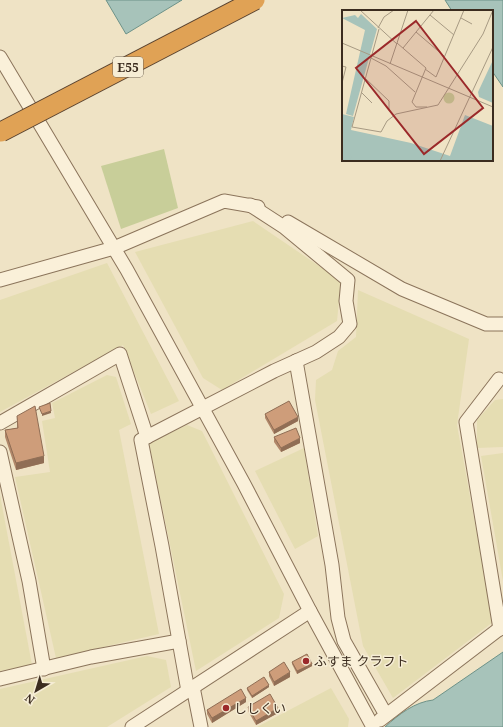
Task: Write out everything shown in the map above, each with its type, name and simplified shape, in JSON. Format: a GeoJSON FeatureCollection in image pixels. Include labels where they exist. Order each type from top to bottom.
{"type":"FeatureCollection","features":[{"type":"Feature","properties":{"kind":"highway","name":"E55"},"geometry":{"type":"LineString","coordinates":[[1,132],[254,0]]}},
{"type":"Feature","properties":{"kind":"street"},"geometry":{"type":"LineString","coordinates":[[0,57],[114,248],[244,484],[310,612],[372,727],[501,628],[466,422],[499,379]]}},
{"type":"Feature","properties":{"kind":"street"},"geometry":{"type":"LineString","coordinates":[[0,280],[114,248],[224,201],[266,208],[402,289],[486,324],[503,324]]}},
{"type":"Feature","properties":{"kind":"street"},"geometry":{"type":"LineString","coordinates":[[201,727],[190,689],[179,641],[141,440],[316,352],[339,337],[350,324],[346,300],[348,280],[284,227],[250,205]]}},
{"type":"Feature","properties":{"kind":"street"},"geometry":{"type":"LineString","coordinates":[[0,423],[120,354],[147,437]]}},
{"type":"Feature","properties":{"kind":"street"},"geometry":{"type":"LineString","coordinates":[[296,361],[330,558],[338,618],[344,641],[386,715]]}},
{"type":"Feature","properties":{"kind":"street"},"geometry":{"type":"LineString","coordinates":[[0,452],[29,580],[44,669]]}},
{"type":"Feature","properties":{"kind":"street"},"geometry":{"type":"LineString","coordinates":[[132,727],[310,612]]}},
{"type":"Feature","properties":{"kind":"street"},"geometry":{"type":"LineString","coordinates":[[0,679],[91,657],[179,641]]}},
{"type":"Feature","properties":{"kind":"shaded area"},"geometry":{"type":"Polygon","coordinates":[[[253,221],[341,281],[337,321],[222,390],[203,378],[135,252],[253,221]]]}},
{"type":"Feature","properties":{"kind":"shaded area"},"geometry":{"type":"Polygon","coordinates":[[[107,263],[179,401],[151,414],[123,345],[0,412],[0,300],[107,263]]]}},
{"type":"Feature","properties":{"kind":"shaded area"},"geometry":{"type":"Polygon","coordinates":[[[358,290],[469,339],[457,425],[493,622],[393,698],[363,646],[315,400],[316,380],[332,370],[338,351],[356,337],[358,290]]]}},
{"type":"Feature","properties":{"kind":"shaded area"},"geometry":{"type":"Polygon","coordinates":[[[107,375],[116,377],[131,424],[119,430],[159,634],[56,658],[15,477],[50,472],[42,421],[55,418],[52,403],[107,375]]]}},
{"type":"Feature","properties":{"kind":"shaded area"},"geometry":{"type":"Polygon","coordinates":[[[503,399],[503,447],[477,448],[477,420],[495,400],[503,399]]]}},
{"type":"Feature","properties":{"kind":"shaded area"},"geometry":{"type":"Polygon","coordinates":[[[187,425],[202,431],[284,594],[279,618],[196,671],[149,443],[187,425]]]}},
{"type":"Feature","properties":{"kind":"shaded area"},"geometry":{"type":"Polygon","coordinates":[[[304,448],[318,536],[295,549],[255,471],[304,448]]]}},
{"type":"Feature","properties":{"kind":"shaded area"},"geometry":{"type":"Polygon","coordinates":[[[503,453],[503,581],[481,456],[503,453]]]}},
{"type":"Feature","properties":{"kind":"shaded area"},"geometry":{"type":"Polygon","coordinates":[[[0,495],[32,665],[0,671],[0,495]]]}},
{"type":"Feature","properties":{"kind":"shaded area"},"geometry":{"type":"Polygon","coordinates":[[[147,656],[166,660],[171,687],[107,727],[0,727],[0,689],[147,656]]]}},
{"type":"Feature","properties":{"kind":"shaded area"},"geometry":{"type":"Polygon","coordinates":[[[331,688],[349,719],[348,727],[257,727],[331,688]]]}},
{"type":"Feature","properties":{"kind":"green space"},"geometry":{"type":"Polygon","coordinates":[[[164,149],[178,208],[121,229],[101,166],[164,149]]]}},
{"type":"Feature","properties":{"kind":"water"},"geometry":{"type":"Polygon","coordinates":[[[106,0],[182,0],[126,34],[106,0]]]}},
{"type":"Feature","properties":{"kind":"water"},"geometry":{"type":"Polygon","coordinates":[[[445,0],[503,0],[503,87],[493,72],[493,10],[451,10],[445,0]]]}},
{"type":"Feature","properties":{"kind":"water"},"geometry":{"type":"Polygon","coordinates":[[[503,652],[503,727],[385,727],[408,709],[420,703],[433,700],[503,652]]]}},
{"type":"Feature","properties":{"kind":"building"},"geometry":{"type":"Polygon","coordinates":[[[289,401],[298,417],[274,430],[265,414],[289,401]]]}},
{"type":"Feature","properties":{"kind":"building"},"geometry":{"type":"Polygon","coordinates":[[[50,403],[51,411],[42,414],[39,407],[50,403]]]}},
{"type":"Feature","properties":{"kind":"building"},"geometry":{"type":"Polygon","coordinates":[[[35,406],[44,456],[16,463],[5,430],[18,428],[17,416],[35,406]]]}},
{"type":"Feature","properties":{"kind":"building"},"geometry":{"type":"Polygon","coordinates":[[[296,428],[300,438],[281,448],[274,437],[296,428]]]}},
{"type":"Feature","properties":{"kind":"building"},"geometry":{"type":"Polygon","coordinates":[[[307,654],[312,664],[297,671],[292,662],[307,654]]]}},
{"type":"Feature","properties":{"kind":"building"},"geometry":{"type":"Polygon","coordinates":[[[284,662],[290,672],[274,682],[269,672],[284,662]]]}},
{"type":"Feature","properties":{"kind":"building"},"geometry":{"type":"Polygon","coordinates":[[[264,677],[269,685],[252,696],[247,688],[264,677]]]}},
{"type":"Feature","properties":{"kind":"building"},"geometry":{"type":"Polygon","coordinates":[[[241,689],[246,698],[212,718],[207,710],[241,689]]]}},
{"type":"Feature","properties":{"kind":"building"},"geometry":{"type":"Polygon","coordinates":[[[270,694],[278,708],[256,721],[248,707],[270,694]]]}},
{"type":"Feature","properties":{"kind":"place","name":"ふすま クラフト"},"geometry":{"type":"Point","coordinates":[306,661]}},
{"type":"Feature","properties":{"kind":"place","name":"ししくい"},"geometry":{"type":"Point","coordinates":[226,708]}}]}
